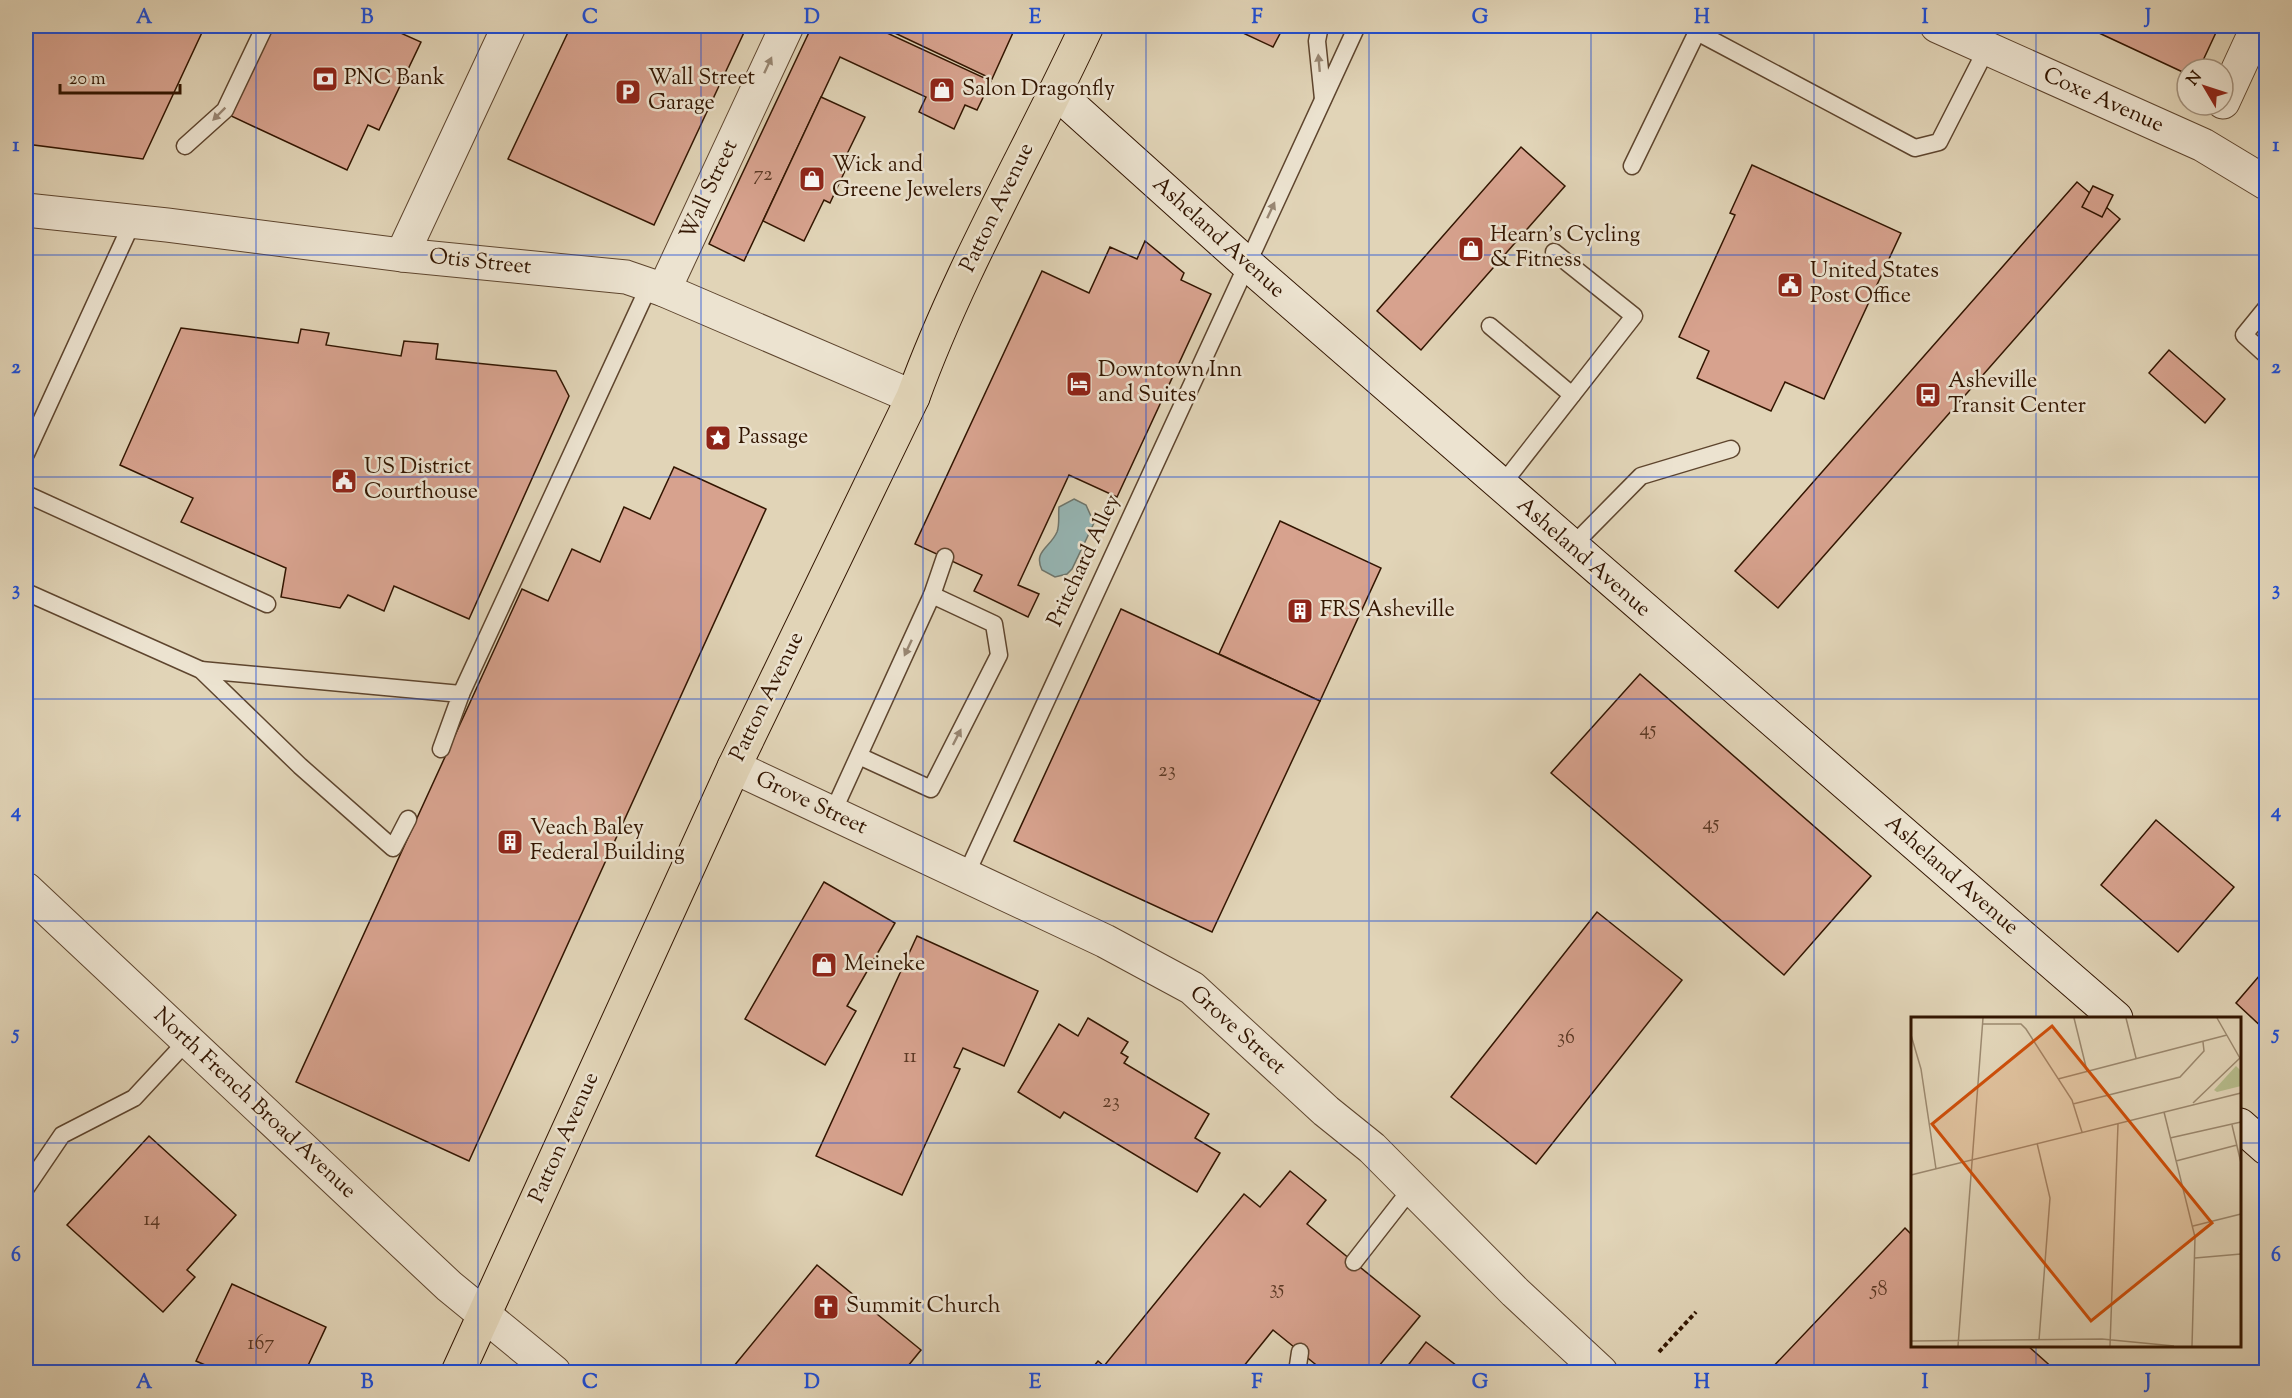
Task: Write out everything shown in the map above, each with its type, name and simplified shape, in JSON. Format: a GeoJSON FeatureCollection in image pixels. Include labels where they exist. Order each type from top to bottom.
{"type":"FeatureCollection","features":[{"type":"Feature","properties":{"kind":"main road","name":"Patton Avenue"},"geometry":{"type":"LineString","coordinates":[[458,1372],[486,1315],[734,767],[913,397],[928,356],[998,205],[1088,26]]}},
{"type":"Feature","properties":{"kind":"street"},"geometry":{"type":"LineString","coordinates":[[402,255],[509,26]]}},
{"type":"Feature","properties":{"kind":"street","name":"Wall Street"},"geometry":{"type":"LineString","coordinates":[[657,288],[787,26]]}},
{"type":"Feature","properties":{"kind":"street","name":"Coxe Avenue"},"geometry":{"type":"LineString","coordinates":[[1936,26],[2203,146],[2266,183]]}},
{"type":"Feature","properties":{"kind":"street"},"geometry":{"type":"LineString","coordinates":[[2235,77],[2259,26]]}},
{"type":"Feature","properties":{"kind":"street","name":"Asheland Avenue"},"geometry":{"type":"LineString","coordinates":[[1056,92],[1246,263],[1501,486],[2115,1017]]}},
{"type":"Feature","properties":{"kind":"street"},"geometry":{"type":"LineString","coordinates":[[2203,146],[2216,117]]}},
{"type":"Feature","properties":{"kind":"street","name":"Otis Street"},"geometry":{"type":"LineString","coordinates":[[26,210],[402,255],[626,277],[657,288],[913,397]]}},
{"type":"Feature","properties":{"kind":"street","name":"Grove Street"},"geometry":{"type":"LineString","coordinates":[[734,767],[1105,941],[1192,988],[1326,1111],[1372,1148],[1411,1189],[1601,1372]]}},
{"type":"Feature","properties":{"kind":"street","name":"North French Broad Avenue"},"geometry":{"type":"LineString","coordinates":[[26,889],[449,1286],[554,1372]]}},
{"type":"Feature","properties":{"kind":"street"},"geometry":{"type":"LineString","coordinates":[[2241,1126],[2266,1148]]}},
{"type":"Feature","properties":{"kind":"lane"},"geometry":{"type":"LineString","coordinates":[[185,146],[225,110],[265,26]]}},
{"type":"Feature","properties":{"kind":"lane"},"geometry":{"type":"LineString","coordinates":[[1320,26],[1317,41],[1323,100]]}},
{"type":"Feature","properties":{"kind":"lane","name":"Pritchard Alley"},"geometry":{"type":"LineString","coordinates":[[965,876],[1357,26]]}},
{"type":"Feature","properties":{"kind":"lane"},"geometry":{"type":"LineString","coordinates":[[1632,166],[1698,29],[1915,148],[1939,142],[1987,48]]}},
{"type":"Feature","properties":{"kind":"lane"},"geometry":{"type":"LineString","coordinates":[[26,454],[132,223]]}},
{"type":"Feature","properties":{"kind":"lane"},"geometry":{"type":"LineString","coordinates":[[1501,486],[1634,316],[1554,252]]}},
{"type":"Feature","properties":{"kind":"lane"},"geometry":{"type":"LineString","coordinates":[[441,748],[460,694],[657,288]]}},
{"type":"Feature","properties":{"kind":"lane"},"geometry":{"type":"LineString","coordinates":[[2266,308],[2244,335],[2266,355]]}},
{"type":"Feature","properties":{"kind":"lane"},"geometry":{"type":"LineString","coordinates":[[1490,326],[1572,395]]}},
{"type":"Feature","properties":{"kind":"lane"},"geometry":{"type":"LineString","coordinates":[[1571,547],[1641,476],[1731,449]]}},
{"type":"Feature","properties":{"kind":"lane"},"geometry":{"type":"LineString","coordinates":[[26,494],[267,604]]}},
{"type":"Feature","properties":{"kind":"lane"},"geometry":{"type":"LineString","coordinates":[[832,814],[932,594],[945,557]]}},
{"type":"Feature","properties":{"kind":"lane"},"geometry":{"type":"LineString","coordinates":[[26,592],[201,670],[460,694]]}},
{"type":"Feature","properties":{"kind":"lane"},"geometry":{"type":"LineString","coordinates":[[859,756],[930,789],[999,655],[994,624],[932,594]]}},
{"type":"Feature","properties":{"kind":"lane"},"geometry":{"type":"LineString","coordinates":[[201,670],[300,766],[393,848],[408,819]]}},
{"type":"Feature","properties":{"kind":"lane"},"geometry":{"type":"LineString","coordinates":[[26,1188],[62,1135],[134,1098],[187,1041]]}},
{"type":"Feature","properties":{"kind":"lane"},"geometry":{"type":"LineString","coordinates":[[1354,1263],[1411,1189]]}},
{"type":"Feature","properties":{"kind":"lane"},"geometry":{"type":"LineString","coordinates":[[1297,1372],[1300,1352]]}},
{"type":"Feature","properties":{"kind":"path"},"geometry":{"type":"LineString","coordinates":[[1659,1352],[1696,1312]]}},
{"type":"Feature","properties":{"kind":"water"},"geometry":{"type":"Polygon","coordinates":[[[1074,499],[1086,505],[1094,523],[1072,569],[1067,574],[1055,577],[1042,570],[1040,558],[1057,532],[1059,507],[1074,499]]]}},
{"type":"Feature","properties":{"kind":"building"},"geometry":{"type":"Polygon","coordinates":[[[26,26],[205,26],[143,159],[26,144],[26,26]]]}},
{"type":"Feature","properties":{"kind":"building","name":"PNC Bank"},"geometry":{"type":"Polygon","coordinates":[[[271,26],[385,26],[421,42],[379,130],[368,125],[347,170],[229,115],[271,26]]]}},
{"type":"Feature","properties":{"kind":"building","name":"Wall Street Garage"},"geometry":{"type":"Polygon","coordinates":[[[571,26],[747,26],[654,225],[508,159],[571,26]]]}},
{"type":"Feature","properties":{"kind":"building"},"geometry":{"type":"Polygon","coordinates":[[[812,26],[872,26],[991,81],[977,110],[965,105],[954,129],[919,112],[926,97],[840,57],[744,261],[709,244],[812,26]]]}},
{"type":"Feature","properties":{"kind":"building"},"geometry":{"type":"Polygon","coordinates":[[[880,26],[1016,26],[992,79],[880,26]]]}},
{"type":"Feature","properties":{"kind":"building"},"geometry":{"type":"Polygon","coordinates":[[[1228,26],[1284,26],[1273,47],[1228,26]]]}},
{"type":"Feature","properties":{"kind":"building"},"geometry":{"type":"Polygon","coordinates":[[[2084,26],[2219,26],[2205,57],[2175,57],[2175,68],[2084,26]]]}},
{"type":"Feature","properties":{"kind":"building","name":"Wick and Greene Jewelers"},"geometry":{"type":"Polygon","coordinates":[[[821,97],[865,117],[846,156],[851,158],[830,203],[824,200],[804,241],[763,221],[821,97]]]}},
{"type":"Feature","properties":{"kind":"building","name":"Hearn's Cycling & Fitness"},"geometry":{"type":"Polygon","coordinates":[[[1521,147],[1565,186],[1421,350],[1377,311],[1521,147]]]}},
{"type":"Feature","properties":{"kind":"building","name":"United States Post Office"},"geometry":{"type":"Polygon","coordinates":[[[1752,165],[1901,233],[1824,399],[1785,382],[1771,411],[1697,378],[1709,351],[1679,337],[1735,215],[1730,213],[1752,165]]]}},
{"type":"Feature","properties":{"kind":"building","name":"Asheville Transit Center"},"geometry":{"type":"Polygon","coordinates":[[[2077,182],[2120,219],[1778,608],[1735,571],[2077,182]]]}},
{"type":"Feature","properties":{"kind":"building"},"geometry":{"type":"Polygon","coordinates":[[[2093,186],[2113,195],[2102,217],[2082,207],[2093,186]]]}},
{"type":"Feature","properties":{"kind":"building","name":"Downtown Inn and Suites"},"geometry":{"type":"Polygon","coordinates":[[[1145,241],[1184,273],[1181,280],[1211,294],[1117,497],[1069,475],[1018,585],[1039,594],[1028,617],[974,591],[982,575],[915,544],[1042,271],[1089,293],[1110,247],[1137,259],[1145,241]]]}},
{"type":"Feature","properties":{"kind":"building","name":"US District Courthouse"},"geometry":{"type":"Polygon","coordinates":[[[181,328],[298,343],[301,329],[329,333],[326,345],[401,356],[404,341],[438,344],[436,359],[556,371],[569,396],[469,619],[394,586],[384,611],[348,595],[340,608],[281,597],[286,568],[181,522],[193,498],[120,465],[181,328]]]}},
{"type":"Feature","properties":{"kind":"building"},"geometry":{"type":"Polygon","coordinates":[[[2169,350],[2225,399],[2205,423],[2149,373],[2169,350]]]}},
{"type":"Feature","properties":{"kind":"building","name":"Veach Baley Federal Building"},"geometry":{"type":"Polygon","coordinates":[[[674,467],[766,509],[469,1161],[296,1082],[522,589],[548,601],[572,549],[600,562],[624,507],[650,519],[674,467]]]}},
{"type":"Feature","properties":{"kind":"building","name":"FRS Asheville"},"geometry":{"type":"Polygon","coordinates":[[[1280,521],[1381,568],[1320,701],[1219,654],[1280,521]]]}},
{"type":"Feature","properties":{"kind":"building"},"geometry":{"type":"Polygon","coordinates":[[[1121,609],[1320,701],[1212,932],[1014,841],[1121,609]]]}},
{"type":"Feature","properties":{"kind":"building"},"geometry":{"type":"Polygon","coordinates":[[[1640,674],[1871,876],[1784,975],[1551,773],[1640,674]]]}},
{"type":"Feature","properties":{"kind":"building"},"geometry":{"type":"Polygon","coordinates":[[[2156,820],[2234,887],[2178,952],[2101,885],[2156,820]]]}},
{"type":"Feature","properties":{"kind":"building","name":"Meineke"},"geometry":{"type":"Polygon","coordinates":[[[824,882],[895,923],[847,1006],[856,1011],[825,1065],[745,1019],[824,882]]]}},
{"type":"Feature","properties":{"kind":"building"},"geometry":{"type":"Polygon","coordinates":[[[1597,912],[1682,980],[1536,1164],[1451,1097],[1597,912]]]}},
{"type":"Feature","properties":{"kind":"building"},"geometry":{"type":"Polygon","coordinates":[[[917,936],[1038,991],[1004,1066],[963,1048],[954,1067],[960,1069],[902,1195],[816,1156],[917,936]]]}},
{"type":"Feature","properties":{"kind":"building"},"geometry":{"type":"Polygon","coordinates":[[[2266,968],[2266,1031],[2236,1003],[2266,968]]]}},
{"type":"Feature","properties":{"kind":"building"},"geometry":{"type":"Polygon","coordinates":[[[1088,1018],[1128,1042],[1121,1053],[1128,1057],[1124,1063],[1209,1114],[1195,1138],[1220,1153],[1197,1192],[1064,1112],[1060,1118],[1018,1092],[1059,1024],[1078,1036],[1088,1018]]]}},
{"type":"Feature","properties":{"kind":"building"},"geometry":{"type":"Polygon","coordinates":[[[149,1136],[236,1215],[187,1270],[195,1277],[163,1312],[67,1225],[149,1136]]]}},
{"type":"Feature","properties":{"kind":"building"},"geometry":{"type":"Polygon","coordinates":[[[1290,1171],[1326,1200],[1307,1224],[1420,1316],[1374,1372],[1325,1372],[1273,1330],[1239,1372],[1089,1372],[1098,1361],[1104,1366],[1244,1194],[1260,1207],[1290,1171]]]}},
{"type":"Feature","properties":{"kind":"building"},"geometry":{"type":"Polygon","coordinates":[[[1905,1228],[1911,1234],[1911,1347],[2029,1347],[2055,1370],[2053,1372],[1768,1372],[1905,1228]]]}},
{"type":"Feature","properties":{"kind":"building","name":"Summit Church"},"geometry":{"type":"Polygon","coordinates":[[[817,1265],[921,1350],[903,1372],[729,1372],[817,1265]]]}},
{"type":"Feature","properties":{"kind":"building"},"geometry":{"type":"Polygon","coordinates":[[[232,1284],[326,1327],[305,1372],[221,1372],[196,1361],[232,1284]]]}},
{"type":"Feature","properties":{"kind":"building"},"geometry":{"type":"Polygon","coordinates":[[[1426,1342],[1457,1366],[1454,1372],[1409,1372],[1406,1368],[1426,1342]]]}},
{"type":"Feature","properties":{"kind":"place","name":"PNC Bank"},"geometry":{"type":"Point","coordinates":[325,79]}},
{"type":"Feature","properties":{"kind":"place","name":"Salon Dragonfly"},"geometry":{"type":"Point","coordinates":[942,90]}},
{"type":"Feature","properties":{"kind":"place","name":"Wall Street Garage"},"geometry":{"type":"Point","coordinates":[628,92]}},
{"type":"Feature","properties":{"kind":"place","name":"Wick and Greene Jewelers"},"geometry":{"type":"Point","coordinates":[812,179]}},
{"type":"Feature","properties":{"kind":"place","name":"Hearn's Cycling & Fitness"},"geometry":{"type":"Point","coordinates":[1471,249]}},
{"type":"Feature","properties":{"kind":"place","name":"United States Post Office"},"geometry":{"type":"Point","coordinates":[1790,285]}},
{"type":"Feature","properties":{"kind":"place","name":"Downtown Inn and Suites"},"geometry":{"type":"Point","coordinates":[1079,384]}},
{"type":"Feature","properties":{"kind":"place","name":"Asheville Transit Center"},"geometry":{"type":"Point","coordinates":[1928,395]}},
{"type":"Feature","properties":{"kind":"place","name":"Passage"},"geometry":{"type":"Point","coordinates":[718,438]}},
{"type":"Feature","properties":{"kind":"place","name":"US District Courthouse"},"geometry":{"type":"Point","coordinates":[344,481]}},
{"type":"Feature","properties":{"kind":"place","name":"FRS Asheville"},"geometry":{"type":"Point","coordinates":[1300,611]}},
{"type":"Feature","properties":{"kind":"place","name":"Veach Baley Federal Building"},"geometry":{"type":"Point","coordinates":[510,842]}},
{"type":"Feature","properties":{"kind":"place","name":"Meineke"},"geometry":{"type":"Point","coordinates":[824,965]}},
{"type":"Feature","properties":{"kind":"place","name":"Summit Church"},"geometry":{"type":"Point","coordinates":[826,1307]}}]}
